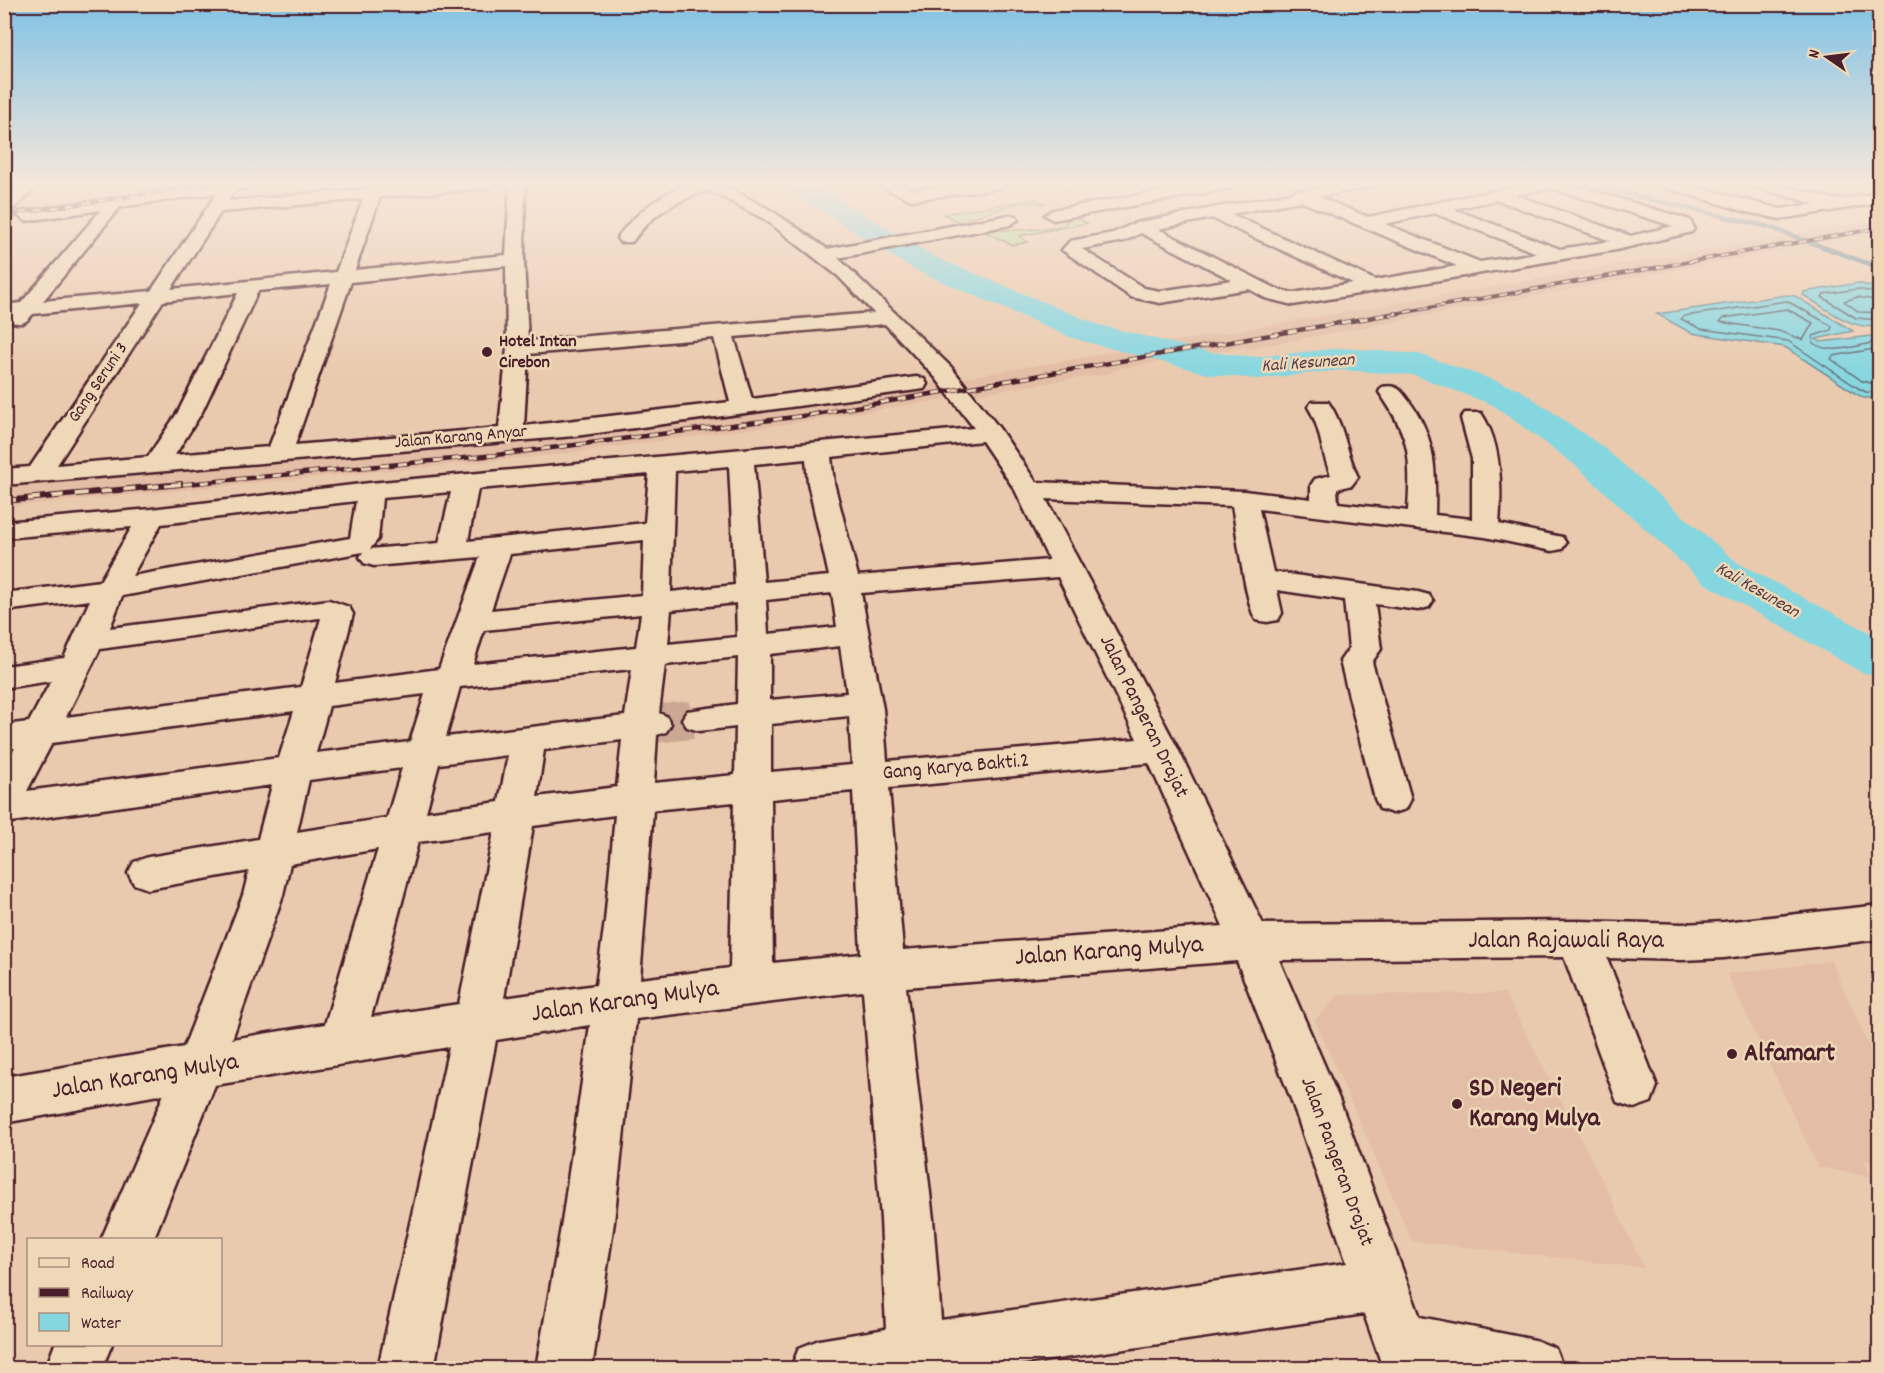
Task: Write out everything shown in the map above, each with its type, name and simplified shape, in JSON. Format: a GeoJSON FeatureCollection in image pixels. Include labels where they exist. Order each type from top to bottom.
{"type":"FeatureCollection","features":[{"type":"Feature","properties":{"kind":"street"},"geometry":{"type":"LineString","coordinates":[[13,320],[77,247]]}},
{"type":"Feature","properties":{"kind":"street","name":"Gang Seruni 3"},"geometry":{"type":"LineString","coordinates":[[40,471],[190,247]]}},
{"type":"Feature","properties":{"kind":"street"},"geometry":{"type":"LineString","coordinates":[[279,455],[355,247]]}},
{"type":"Feature","properties":{"kind":"street"},"geometry":{"type":"LineString","coordinates":[[511,434],[518,348],[516,247]]}},
{"type":"Feature","properties":{"kind":"street","name":"Jalan Pangeran Drajat"},"geometry":{"type":"LineString","coordinates":[[815,247],[826,255],[943,372],[988,429],[1028,490],[1160,748],[1251,942],[1315,1099],[1405,1355]]}},
{"type":"Feature","properties":{"kind":"street"},"geometry":{"type":"LineString","coordinates":[[826,255],[868,247]]}},
{"type":"Feature","properties":{"kind":"street"},"geometry":{"type":"LineString","coordinates":[[1074,247],[1071,250],[1138,293],[1147,295],[1160,297],[1252,283]]}},
{"type":"Feature","properties":{"kind":"street"},"geometry":{"type":"LineString","coordinates":[[1179,247],[1272,294],[1293,299],[1599,247]]}},
{"type":"Feature","properties":{"kind":"street"},"geometry":{"type":"LineString","coordinates":[[1289,247],[1374,286]]}},
{"type":"Feature","properties":{"kind":"street"},"geometry":{"type":"LineString","coordinates":[[1416,247],[1472,270]]}},
{"type":"Feature","properties":{"kind":"street"},"geometry":{"type":"LineString","coordinates":[[1537,247],[1558,255]]}},
{"type":"Feature","properties":{"kind":"street"},"geometry":{"type":"LineString","coordinates":[[13,320],[156,298],[515,260]]}},
{"type":"Feature","properties":{"kind":"street"},"geometry":{"type":"LineString","coordinates":[[156,465],[190,412],[251,287]]}},
{"type":"Feature","properties":{"kind":"street"},"geometry":{"type":"LineString","coordinates":[[518,348],[890,318]]}},
{"type":"Feature","properties":{"kind":"street"},"geometry":{"type":"LineString","coordinates":[[722,330],[743,408]]}},
{"type":"Feature","properties":{"kind":"street","name":"Jalan Karang Anyar"},"geometry":{"type":"LineString","coordinates":[[4,477],[40,471],[156,465],[575,429],[916,384]]}},
{"type":"Feature","properties":{"kind":"street"},"geometry":{"type":"LineString","coordinates":[[1390,392],[1411,420],[1419,436],[1424,460],[1421,520]]}},
{"type":"Feature","properties":{"kind":"street"},"geometry":{"type":"LineString","coordinates":[[1320,408],[1326,416],[1336,458],[1345,477],[1343,480],[1324,485],[1325,508]]}},
{"type":"Feature","properties":{"kind":"street"},"geometry":{"type":"LineString","coordinates":[[1473,418],[1486,455],[1488,480],[1485,529]]}},
{"type":"Feature","properties":{"kind":"street"},"geometry":{"type":"LineString","coordinates":[[4,530],[151,517],[369,491],[663,463],[818,451],[988,429]]}},
{"type":"Feature","properties":{"kind":"street"},"geometry":{"type":"LineString","coordinates":[[818,451],[821,483],[845,584],[865,703],[872,776],[884,970],[907,1219],[916,1360]]}},
{"type":"Feature","properties":{"kind":"street"},"geometry":{"type":"LineString","coordinates":[[741,458],[754,648],[751,985]]}},
{"type":"Feature","properties":{"kind":"street"},"geometry":{"type":"LineString","coordinates":[[564,1368],[588,1222],[626,921],[637,798],[647,725],[663,463]]}},
{"type":"Feature","properties":{"kind":"street"},"geometry":{"type":"LineString","coordinates":[[452,549],[466,482]]}},
{"type":"Feature","properties":{"kind":"street"},"geometry":{"type":"LineString","coordinates":[[1028,490],[1244,499],[1485,529],[1552,543]]}},
{"type":"Feature","properties":{"kind":"street"},"geometry":{"type":"LineString","coordinates":[[4,602],[110,589],[359,545],[364,539],[369,491]]}},
{"type":"Feature","properties":{"kind":"street"},"geometry":{"type":"LineString","coordinates":[[1244,499],[1267,613]]}},
{"type":"Feature","properties":{"kind":"street"},"geometry":{"type":"LineString","coordinates":[[4,801],[81,654],[110,589],[151,517]]}},
{"type":"Feature","properties":{"kind":"street"},"geometry":{"type":"LineString","coordinates":[[374,556],[498,547],[658,530]]}},
{"type":"Feature","properties":{"kind":"street"},"geometry":{"type":"LineString","coordinates":[[342,1042],[425,751],[448,679],[472,622],[498,547]]}},
{"type":"Feature","properties":{"kind":"street"},"geometry":{"type":"LineString","coordinates":[[472,622],[750,592],[1068,567]]}},
{"type":"Feature","properties":{"kind":"street"},"geometry":{"type":"LineString","coordinates":[[1259,579],[1418,601]]}},
{"type":"Feature","properties":{"kind":"street"},"geometry":{"type":"LineString","coordinates":[[1358,592],[1365,649],[1356,661],[1393,800]]}},
{"type":"Feature","properties":{"kind":"street"},"geometry":{"type":"LineString","coordinates":[[4,677],[81,654],[231,619],[329,609],[335,611],[338,619],[294,769],[276,850],[263,894],[200,1068],[127,1238]]}},
{"type":"Feature","properties":{"kind":"street"},"geometry":{"type":"LineString","coordinates":[[4,737],[448,679],[754,648],[854,635]]}},
{"type":"Feature","properties":{"kind":"street"},"geometry":{"type":"LineString","coordinates":[[699,719],[865,703]]}},
{"type":"Feature","properties":{"kind":"street"},"geometry":{"type":"LineString","coordinates":[[4,809],[425,751],[528,741],[647,725]]}},
{"type":"Feature","properties":{"kind":"street"},"geometry":{"type":"LineString","coordinates":[[406,1368],[478,1023],[517,814],[528,741]]}},
{"type":"Feature","properties":{"kind":"street","name":"Gang Karya Bakti.2"},"geometry":{"type":"LineString","coordinates":[[148,873],[401,830],[637,798],[1160,748]]}},
{"type":"Feature","properties":{"kind":"street","name":"Jalan Rajawali Raya"},"geometry":{"type":"LineString","coordinates":[[1251,942],[1579,939],[1682,942],[1724,940],[1880,922]]}},
{"type":"Feature","properties":{"kind":"street"},"geometry":{"type":"LineString","coordinates":[[1579,939],[1634,1086]]}},
{"type":"Feature","properties":{"kind":"street","name":"Jalan Karang Mulya"},"geometry":{"type":"LineString","coordinates":[[4,1100],[342,1042],[614,1002],[884,970],[1251,942]]}},
{"type":"Feature","properties":{"kind":"street"},"geometry":{"type":"LineString","coordinates":[[819,1368],[916,1360],[1380,1285]]}},
{"type":"Feature","properties":{"kind":"street"},"geometry":{"type":"LineString","coordinates":[[74,1368],[83,1346]]}},
{"type":"Feature","properties":{"kind":"street"},"geometry":{"type":"LineString","coordinates":[[1405,1355],[1535,1368]]}},
{"type":"Feature","properties":{"kind":"shaded area"},"geometry":{"type":"Polygon","coordinates":[[[1722,247],[1804,247],[1250,348],[1243,347],[1113,370],[1110,373],[802,422],[554,455],[5,507],[5,485],[363,453],[806,405],[1722,247]]]}},
{"type":"Feature","properties":{"kind":"shaded area"},"geometry":{"type":"Polygon","coordinates":[[[1831,961],[1873,1055],[1879,1056],[1879,1163],[1864,1160],[1870,1177],[1818,1167],[1727,974],[1831,961]]]}},
{"type":"Feature","properties":{"kind":"shaded area","name":"SD Negeri Karang Mulya"},"geometry":{"type":"Polygon","coordinates":[[[1505,993],[1607,1189],[1644,1268],[1412,1241],[1315,1020],[1339,995],[1505,993]]]}},
{"type":"Feature","properties":{"kind":"water"},"geometry":{"type":"Polygon","coordinates":[[[1859,283],[1879,289],[1879,326],[1869,327],[1849,322],[1803,295],[1804,292],[1859,283]]]}},
{"type":"Feature","properties":{"kind":"water"},"geometry":{"type":"Polygon","coordinates":[[[1787,295],[1795,296],[1853,331],[1816,339],[1821,342],[1879,335],[1879,398],[1864,398],[1785,347],[1691,333],[1657,314],[1787,295]]]}},
{"type":"Feature","properties":{"kind":"waterway","name":"Kali Kesunean"},"geometry":{"type":"LineString","coordinates":[[898,247],[924,263],[1087,332],[1208,363],[1257,368],[1342,359],[1419,365],[1506,397],[1589,456],[1721,573],[1880,660]]}},
{"type":"Feature","properties":{"kind":"waterway"},"geometry":{"type":"LineString","coordinates":[[1823,247],[1880,268]]}},
{"type":"Feature","properties":{"kind":"tunnel"},"geometry":{"type":"LineString","coordinates":[[654,724],[699,719]]}},
{"type":"Feature","properties":{"kind":"railway"},"geometry":{"type":"LineString","coordinates":[[1389,315],[1772,247]]}},
{"type":"Feature","properties":{"kind":"railway"},"geometry":{"type":"LineString","coordinates":[[165,486],[496,455],[810,415],[1397,313]]}},
{"type":"Feature","properties":{"kind":"railway"},"geometry":{"type":"LineString","coordinates":[[4,501],[181,484]]}},
{"type":"Feature","properties":{"kind":"place","name":"Hotel Intan Cirebon"},"geometry":{"type":"Point","coordinates":[487,352]}},
{"type":"Feature","properties":{"kind":"place","name":"Alfamart"},"geometry":{"type":"Point","coordinates":[1732,1054]}},
{"type":"Feature","properties":{"kind":"place","name":"SD Negeri Karang Mulya"},"geometry":{"type":"Point","coordinates":[1457,1104]}}]}
